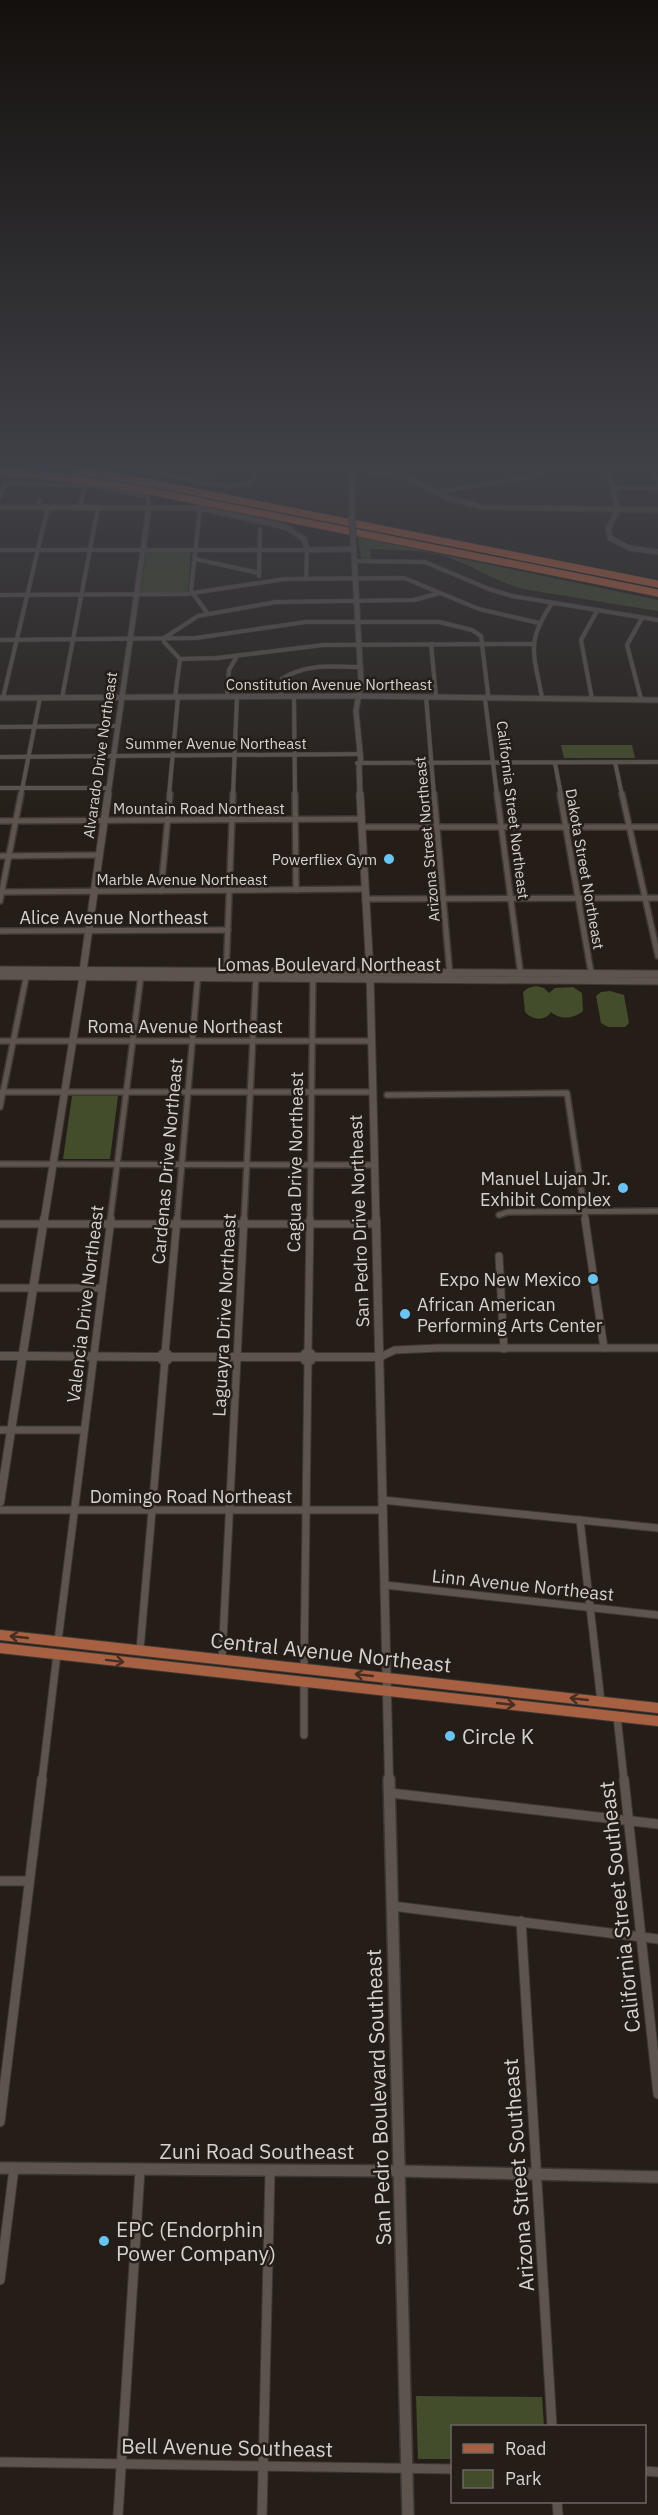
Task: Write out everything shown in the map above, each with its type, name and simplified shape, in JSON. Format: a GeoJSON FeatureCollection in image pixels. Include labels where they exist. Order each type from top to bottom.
{"type":"FeatureCollection","features":[{"type":"Feature","properties":{"kind":"highway"},"geometry":{"type":"LineString","coordinates":[[615,587],[658,598]]}},
{"type":"Feature","properties":{"kind":"highway"},"geometry":{"type":"LineString","coordinates":[[628,587],[658,593]]}},
{"type":"Feature","properties":{"kind":"main road","name":"Lomas Boulevard Northeast"},"geometry":{"type":"LineString","coordinates":[[0,970],[27,973],[313,976],[592,977],[658,975]]}},
{"type":"Feature","properties":{"kind":"main road","name":"Lomas Boulevard Northeast"},"geometry":{"type":"LineString","coordinates":[[0,976],[27,973]]}},
{"type":"Feature","properties":{"kind":"main road","name":"Lomas Boulevard Northeast"},"geometry":{"type":"LineString","coordinates":[[592,977],[658,981]]}},
{"type":"Feature","properties":{"kind":"main road","name":"Central Avenue Northeast"},"geometry":{"type":"LineString","coordinates":[[0,1635],[658,1708]]}},
{"type":"Feature","properties":{"kind":"main road"},"geometry":{"type":"LineString","coordinates":[[0,1648],[658,1720]]}},
{"type":"Feature","properties":{"kind":"street"},"geometry":{"type":"LineString","coordinates":[[1,698],[29,587]]}},
{"type":"Feature","properties":{"kind":"street"},"geometry":{"type":"LineString","coordinates":[[62,698],[83,587]]}},
{"type":"Feature","properties":{"kind":"street","name":"Alvarado Drive Northeast"},"geometry":{"type":"LineString","coordinates":[[0,1502],[73,1041],[116,726],[138,587]]}},
{"type":"Feature","properties":{"kind":"street"},"geometry":{"type":"LineString","coordinates":[[192,587],[192,593],[208,614]]}},
{"type":"Feature","properties":{"kind":"street"},"geometry":{"type":"LineString","coordinates":[[0,595],[192,593],[226,587]]}},
{"type":"Feature","properties":{"kind":"street","name":"San Pedro Drive Northeast"},"geometry":{"type":"LineString","coordinates":[[356,587],[361,681],[356,711],[370,976],[387,1677]]}},
{"type":"Feature","properties":{"kind":"street"},"geometry":{"type":"LineString","coordinates":[[428,587],[493,613],[539,622]]}},
{"type":"Feature","properties":{"kind":"street"},"geometry":{"type":"LineString","coordinates":[[487,587],[552,603],[658,620]]}},
{"type":"Feature","properties":{"kind":"street"},"geometry":{"type":"LineString","coordinates":[[164,639],[192,618],[276,602],[420,599],[440,593]]}},
{"type":"Feature","properties":{"kind":"street"},"geometry":{"type":"LineString","coordinates":[[542,698],[532,644],[539,622],[552,603]]}},
{"type":"Feature","properties":{"kind":"street"},"geometry":{"type":"LineString","coordinates":[[592,699],[581,640],[597,610]]}},
{"type":"Feature","properties":{"kind":"street"},"geometry":{"type":"LineString","coordinates":[[640,699],[627,645],[642,618]]}},
{"type":"Feature","properties":{"kind":"street"},"geometry":{"type":"LineString","coordinates":[[0,640],[164,639],[213,636],[288,623],[446,622],[476,631],[481,636],[481,644]]}},
{"type":"Feature","properties":{"kind":"street"},"geometry":{"type":"LineString","coordinates":[[164,639],[164,642],[180,658],[236,658],[301,646],[532,644]]}},
{"type":"Feature","properties":{"kind":"street"},"geometry":{"type":"LineString","coordinates":[[431,644],[436,696]]}},
{"type":"Feature","properties":{"kind":"street","name":"California Street Northeast"},"geometry":{"type":"LineString","coordinates":[[481,644],[521,977]]}},
{"type":"Feature","properties":{"kind":"street"},"geometry":{"type":"LineString","coordinates":[[161,891],[174,755],[180,658]]}},
{"type":"Feature","properties":{"kind":"street"},"geometry":{"type":"LineString","coordinates":[[227,696],[229,670],[236,658]]}},
{"type":"Feature","properties":{"kind":"street"},"geometry":{"type":"LineString","coordinates":[[280,696],[282,679],[292,672],[314,668],[360,668]]}},
{"type":"Feature","properties":{"kind":"street"},"geometry":{"type":"LineString","coordinates":[[226,975],[237,696]]}},
{"type":"Feature","properties":{"kind":"street"},"geometry":{"type":"LineString","coordinates":[[294,696],[296,890]]}},
{"type":"Feature","properties":{"kind":"street","name":"Arizona Street Northeast"},"geometry":{"type":"LineString","coordinates":[[426,696],[450,976]]}},
{"type":"Feature","properties":{"kind":"street","name":"Constitution Avenue Northeast"},"geometry":{"type":"LineString","coordinates":[[1,698],[436,696],[658,700]]}},
{"type":"Feature","properties":{"kind":"street"},"geometry":{"type":"LineString","coordinates":[[0,902],[40,698]]}},
{"type":"Feature","properties":{"kind":"street"},"geometry":{"type":"LineString","coordinates":[[0,727],[116,726]]}},
{"type":"Feature","properties":{"kind":"street","name":"Summer Avenue Northeast"},"geometry":{"type":"LineString","coordinates":[[0,757],[359,754]]}},
{"type":"Feature","properties":{"kind":"street"},"geometry":{"type":"LineString","coordinates":[[615,762],[658,956]]}},
{"type":"Feature","properties":{"kind":"street"},"geometry":{"type":"LineString","coordinates":[[359,763],[658,762]]}},
{"type":"Feature","properties":{"kind":"street","name":"Dakota Street Northeast"},"geometry":{"type":"LineString","coordinates":[[555,763],[592,977]]}},
{"type":"Feature","properties":{"kind":"street"},"geometry":{"type":"LineString","coordinates":[[0,788],[108,788]]}},
{"type":"Feature","properties":{"kind":"street","name":"Mountain Road Northeast"},"geometry":{"type":"LineString","coordinates":[[0,821],[362,819]]}},
{"type":"Feature","properties":{"kind":"street"},"geometry":{"type":"LineString","coordinates":[[362,827],[658,827]]}},
{"type":"Feature","properties":{"kind":"street"},"geometry":{"type":"LineString","coordinates":[[0,856],[99,855]]}},
{"type":"Feature","properties":{"kind":"street","name":"Marble Avenue Northeast"},"geometry":{"type":"LineString","coordinates":[[1,892],[365,890]]}},
{"type":"Feature","properties":{"kind":"street"},"geometry":{"type":"LineString","coordinates":[[365,898],[658,898]]}},
{"type":"Feature","properties":{"kind":"street","name":"Alice Avenue Northeast"},"geometry":{"type":"LineString","coordinates":[[0,931],[228,930]]}},
{"type":"Feature","properties":{"kind":"street"},"geometry":{"type":"LineString","coordinates":[[0,1107],[27,973]]}},
{"type":"Feature","properties":{"kind":"street","name":"Valencia Drive Northeast"},"geometry":{"type":"LineString","coordinates":[[58,1641],[141,974]]}},
{"type":"Feature","properties":{"kind":"street","name":"Cardenas Drive Northeast"},"geometry":{"type":"LineString","coordinates":[[140,1650],[198,975]]}},
{"type":"Feature","properties":{"kind":"street","name":"Laguayra Drive Northeast"},"geometry":{"type":"LineString","coordinates":[[222,1659],[256,975]]}},
{"type":"Feature","properties":{"kind":"street","name":"Cagua Drive Northeast"},"geometry":{"type":"LineString","coordinates":[[304,1668],[313,976]]}},
{"type":"Feature","properties":{"kind":"street","name":"Roma Avenue Northeast"},"geometry":{"type":"LineString","coordinates":[[0,1041],[371,1041]]}},
{"type":"Feature","properties":{"kind":"street"},"geometry":{"type":"LineString","coordinates":[[2,1092],[372,1092]]}},
{"type":"Feature","properties":{"kind":"street"},"geometry":{"type":"LineString","coordinates":[[387,1095],[567,1093],[604,1348]]}},
{"type":"Feature","properties":{"kind":"street"},"geometry":{"type":"LineString","coordinates":[[0,1164],[374,1165]]}},
{"type":"Feature","properties":{"kind":"street"},"geometry":{"type":"LineString","coordinates":[[499,1215],[508,1212],[658,1211]]}},
{"type":"Feature","properties":{"kind":"street"},"geometry":{"type":"LineString","coordinates":[[0,1224],[375,1224]]}},
{"type":"Feature","properties":{"kind":"street"},"geometry":{"type":"LineString","coordinates":[[499,1256],[504,1349]]}},
{"type":"Feature","properties":{"kind":"street"},"geometry":{"type":"LineString","coordinates":[[0,1288],[101,1288]]}},
{"type":"Feature","properties":{"kind":"street"},"geometry":{"type":"LineString","coordinates":[[0,1356],[380,1357],[395,1350],[500,1352],[504,1349],[658,1348]]}},
{"type":"Feature","properties":{"kind":"street"},"geometry":{"type":"LineString","coordinates":[[0,1430],[84,1430]]}},
{"type":"Feature","properties":{"kind":"street"},"geometry":{"type":"LineString","coordinates":[[382,1500],[658,1528]]}},
{"type":"Feature","properties":{"kind":"street","name":"Domingo Road Northeast"},"geometry":{"type":"LineString","coordinates":[[0,1510],[383,1510]]}},
{"type":"Feature","properties":{"kind":"street"},"geometry":{"type":"LineString","coordinates":[[580,1520],[602,1702]]}},
{"type":"Feature","properties":{"kind":"street","name":"Linn Avenue Northeast"},"geometry":{"type":"LineString","coordinates":[[385,1585],[658,1615]]}},
{"type":"Feature","properties":{"kind":"street"},"geometry":{"type":"LineString","coordinates":[[0,2122],[57,1654]]}},
{"type":"Feature","properties":{"kind":"street","name":"San Pedro Boulevard Southeast"},"geometry":{"type":"LineString","coordinates":[[387,1677],[408,2515]]}},
{"type":"Feature","properties":{"kind":"street"},"geometry":{"type":"LineString","coordinates":[[304,1682],[304,1735]]}},
{"type":"Feature","properties":{"kind":"street","name":"California Street Southeast"},"geometry":{"type":"LineString","coordinates":[[617,1716],[658,2094]]}},
{"type":"Feature","properties":{"kind":"street"},"geometry":{"type":"LineString","coordinates":[[389,1793],[658,1824]]}},
{"type":"Feature","properties":{"kind":"street"},"geometry":{"type":"LineString","coordinates":[[0,1881],[29,1881]]}},
{"type":"Feature","properties":{"kind":"street"},"geometry":{"type":"LineString","coordinates":[[392,1906],[658,1939]]}},
{"type":"Feature","properties":{"kind":"street","name":"Arizona Street Southeast"},"geometry":{"type":"LineString","coordinates":[[521,1922],[552,2425]]}},
{"type":"Feature","properties":{"kind":"street","name":"Zuni Road Southeast"},"geometry":{"type":"LineString","coordinates":[[0,2168],[270,2172],[399,2171],[658,2177]]}},
{"type":"Feature","properties":{"kind":"street"},"geometry":{"type":"LineString","coordinates":[[0,2280],[14,2168]]}},
{"type":"Feature","properties":{"kind":"street"},"geometry":{"type":"LineString","coordinates":[[118,2515],[140,2170]]}},
{"type":"Feature","properties":{"kind":"street"},"geometry":{"type":"LineString","coordinates":[[262,2515],[270,2172]]}},
{"type":"Feature","properties":{"kind":"street","name":"Bell Avenue Southeast"},"geometry":{"type":"LineString","coordinates":[[0,2462],[451,2469]]}},
{"type":"Feature","properties":{"kind":"green space"},"geometry":{"type":"Polygon","coordinates":[[[141,587],[188,587],[188,592],[140,592],[141,587]]]}},
{"type":"Feature","properties":{"kind":"green space"},"geometry":{"type":"Polygon","coordinates":[[[519,587],[598,587],[658,600],[658,611],[519,587]]]}},
{"type":"Feature","properties":{"kind":"green space"},"geometry":{"type":"Polygon","coordinates":[[[561,745],[632,745],[635,758],[564,758],[561,745]]]}},
{"type":"Feature","properties":{"kind":"green space"},"geometry":{"type":"Polygon","coordinates":[[[536,986],[544,988],[549,993],[555,988],[573,987],[582,993],[583,1011],[567,1018],[551,1012],[542,1019],[531,1017],[525,1012],[523,992],[536,986]]]}},
{"type":"Feature","properties":{"kind":"green space"},"geometry":{"type":"Polygon","coordinates":[[[610,991],[624,995],[629,1023],[625,1027],[608,1027],[601,1023],[596,996],[601,992],[610,991]]]}},
{"type":"Feature","properties":{"kind":"green space"},"geometry":{"type":"Polygon","coordinates":[[[72,1096],[118,1096],[110,1159],[63,1159],[72,1096]]]}},
{"type":"Feature","properties":{"kind":"green space"},"geometry":{"type":"Polygon","coordinates":[[[416,2396],[542,2397],[544,2425],[451,2425],[451,2459],[418,2459],[416,2396]]]}},
{"type":"Feature","properties":{"kind":"place","name":"Powerfliex Gym"},"geometry":{"type":"Point","coordinates":[389,859]}},
{"type":"Feature","properties":{"kind":"place","name":"Manuel Lujan Jr. Exhibit Complex"},"geometry":{"type":"Point","coordinates":[623,1188]}},
{"type":"Feature","properties":{"kind":"place","name":"Expo New Mexico"},"geometry":{"type":"Point","coordinates":[593,1279]}},
{"type":"Feature","properties":{"kind":"place","name":"African American Performing Arts Center"},"geometry":{"type":"Point","coordinates":[405,1314]}},
{"type":"Feature","properties":{"kind":"place","name":"Circle K"},"geometry":{"type":"Point","coordinates":[450,1736]}},
{"type":"Feature","properties":{"kind":"place","name":"EPC (Endorphin Power Company)"},"geometry":{"type":"Point","coordinates":[104,2241]}}]}
